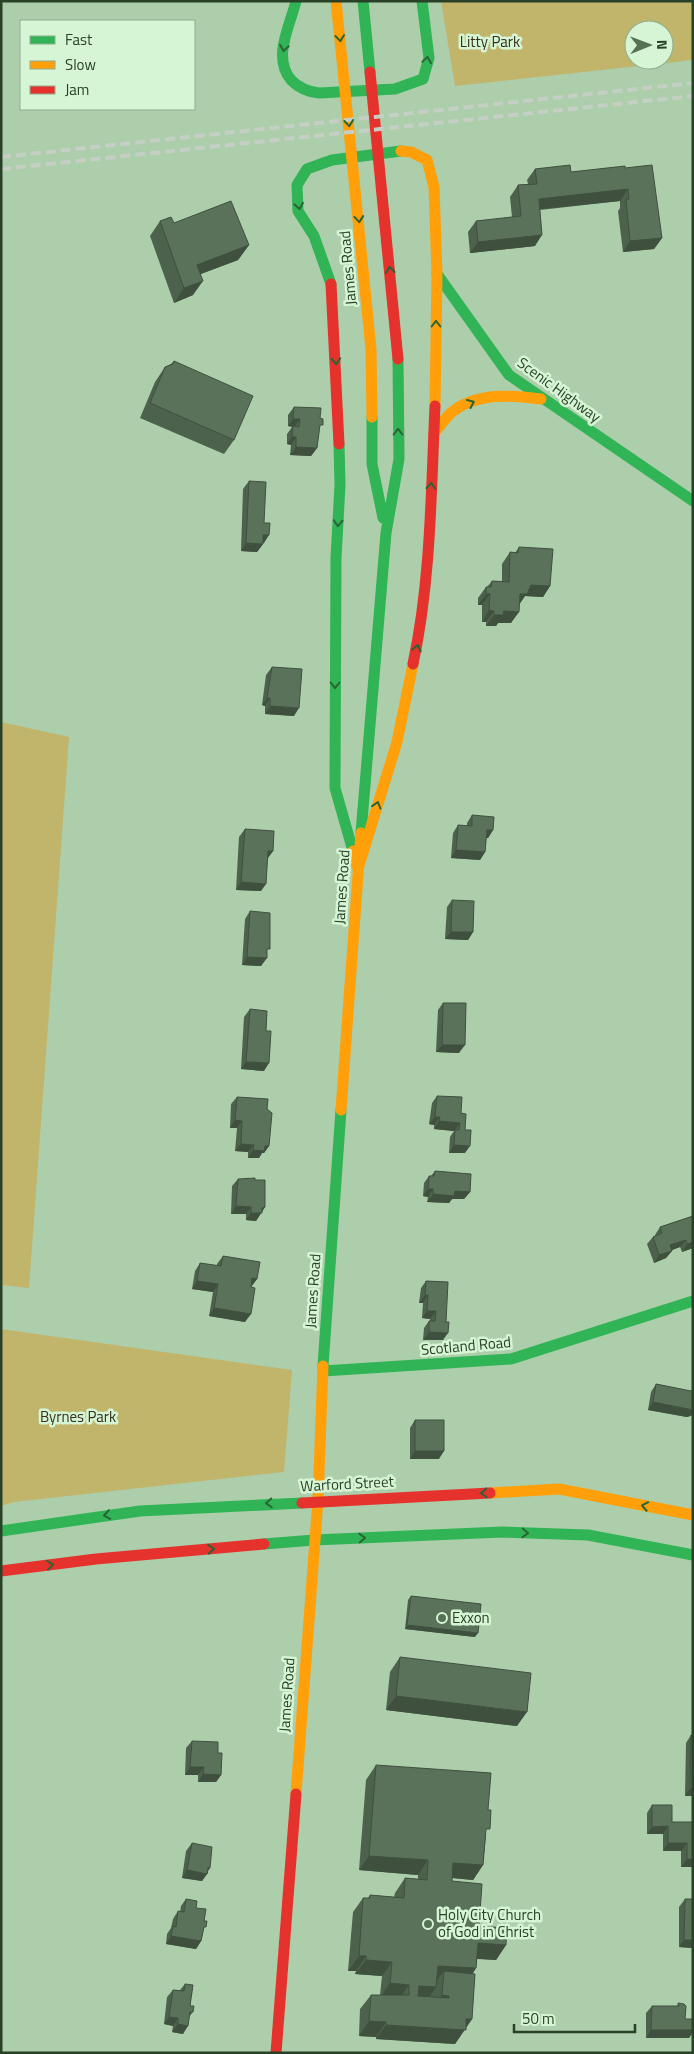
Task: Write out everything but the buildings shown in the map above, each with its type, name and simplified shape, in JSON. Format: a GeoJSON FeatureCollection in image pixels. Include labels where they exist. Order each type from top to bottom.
{"type":"FeatureCollection","features":[{"type":"Feature","properties":{"kind":"main road"},"geometry":{"type":"LineString","coordinates":[[296,1],[283,50],[284,68],[291,80],[301,89],[312,93],[395,88],[423,79],[428,58],[422,1]]}},
{"type":"Feature","properties":{"kind":"main road","name":"James Road"},"geometry":{"type":"LineString","coordinates":[[336,1],[371,350],[372,464],[386,532]]}},
{"type":"Feature","properties":{"kind":"main road","name":"James Road"},"geometry":{"type":"LineString","coordinates":[[276,2053],[318,1500],[322,1371],[358,869],[386,532],[398,459],[398,348],[363,1]]}},
{"type":"Feature","properties":{"kind":"main road"},"geometry":{"type":"LineString","coordinates":[[401,151],[411,152],[427,160],[434,187],[437,274],[436,384],[429,544],[420,633],[396,742],[358,869],[335,788],[336,558],[340,485],[331,284],[314,236],[298,211],[297,185],[307,169],[332,160],[401,151]]}},
{"type":"Feature","properties":{"kind":"main road","name":"Scenic Highway"},"geometry":{"type":"LineString","coordinates":[[437,274],[509,375],[693,501]]}},
{"type":"Feature","properties":{"kind":"main road"},"geometry":{"type":"LineString","coordinates":[[434,433],[454,411],[482,398],[508,394],[544,399]]}},
{"type":"Feature","properties":{"kind":"main road","name":"Scotland Road"},"geometry":{"type":"LineString","coordinates":[[322,1371],[510,1359],[693,1301]]}},
{"type":"Feature","properties":{"kind":"main road","name":"Warford Street"},"geometry":{"type":"LineString","coordinates":[[1,1531],[140,1511],[318,1500],[559,1489],[693,1516]]}},
{"type":"Feature","properties":{"kind":"main road"},"geometry":{"type":"LineString","coordinates":[[1,1571],[96,1559],[314,1540],[502,1532],[588,1535],[693,1555]]}},
{"type":"Feature","properties":{"kind":"green space","name":"Litty Park"},"geometry":{"type":"Polygon","coordinates":[[[441,1],[693,1],[693,60],[674,62],[674,20],[624,20],[624,68],[455,86],[441,1]]]}},
{"type":"Feature","properties":{"kind":"green space"},"geometry":{"type":"Polygon","coordinates":[[[1,722],[69,737],[29,1288],[1,1285],[1,722]]]}},
{"type":"Feature","properties":{"kind":"green space","name":"Byrnes Park"},"geometry":{"type":"Polygon","coordinates":[[[1,1329],[292,1370],[284,1472],[14,1502],[1,1506],[1,1329]]]}},
{"type":"Feature","properties":{"kind":"railway"},"geometry":{"type":"LineString","coordinates":[[1,157],[693,83]]}},
{"type":"Feature","properties":{"kind":"railway"},"geometry":{"type":"LineString","coordinates":[[1,169],[693,96]]}},
{"type":"Feature","properties":{"kind":"traffic: fast"},"geometry":{"type":"LineString","coordinates":[[296,1],[284,41],[283,61],[286,71],[294,83],[311,92],[319,93],[395,89],[423,79],[429,58],[422,1]]}},
{"type":"Feature","properties":{"kind":"traffic: fast"},"geometry":{"type":"LineString","coordinates":[[363,1],[370,72]]}},
{"type":"Feature","properties":{"kind":"traffic: fast"},"geometry":{"type":"LineString","coordinates":[[331,284],[314,236],[298,211],[297,185],[307,169],[332,160],[401,151]]}},
{"type":"Feature","properties":{"kind":"traffic: fast"},"geometry":{"type":"LineString","coordinates":[[437,274],[509,375],[693,501]]}},
{"type":"Feature","properties":{"kind":"traffic: fast"},"geometry":{"type":"LineString","coordinates":[[361,833],[386,533],[399,459],[398,359]]}},
{"type":"Feature","properties":{"kind":"traffic: fast"},"geometry":{"type":"LineString","coordinates":[[372,417],[372,464],[383,518]]}},
{"type":"Feature","properties":{"kind":"traffic: fast"},"geometry":{"type":"LineString","coordinates":[[339,444],[340,485],[336,558],[335,788],[353,851]]}},
{"type":"Feature","properties":{"kind":"traffic: fast"},"geometry":{"type":"LineString","coordinates":[[323,1366],[341,1110]]}},
{"type":"Feature","properties":{"kind":"traffic: fast"},"geometry":{"type":"LineString","coordinates":[[323,1371],[511,1359],[693,1301]]}},
{"type":"Feature","properties":{"kind":"traffic: fast"},"geometry":{"type":"LineString","coordinates":[[1,1531],[140,1511],[302,1503]]}},
{"type":"Feature","properties":{"kind":"traffic: fast"},"geometry":{"type":"LineString","coordinates":[[264,1544],[502,1532],[588,1535],[693,1555]]}},
{"type":"Feature","properties":{"kind":"traffic: slow"},"geometry":{"type":"LineString","coordinates":[[336,1],[371,349],[372,417]]}},
{"type":"Feature","properties":{"kind":"traffic: slow"},"geometry":{"type":"LineString","coordinates":[[401,151],[411,152],[427,160],[434,187],[437,274],[435,406]]}},
{"type":"Feature","properties":{"kind":"traffic: slow"},"geometry":{"type":"LineString","coordinates":[[434,433],[452,412],[472,401],[495,396],[541,399]]}},
{"type":"Feature","properties":{"kind":"traffic: slow"},"geometry":{"type":"LineString","coordinates":[[353,851],[358,869],[397,742],[413,664]]}},
{"type":"Feature","properties":{"kind":"traffic: slow"},"geometry":{"type":"LineString","coordinates":[[341,1110],[361,833]]}},
{"type":"Feature","properties":{"kind":"traffic: slow"},"geometry":{"type":"LineString","coordinates":[[296,1794],[318,1500],[323,1366]]}},
{"type":"Feature","properties":{"kind":"traffic: slow"},"geometry":{"type":"LineString","coordinates":[[490,1493],[559,1489],[693,1515]]}},
{"type":"Feature","properties":{"kind":"traffic: jam"},"geometry":{"type":"LineString","coordinates":[[370,72],[398,359]]}},
{"type":"Feature","properties":{"kind":"traffic: jam"},"geometry":{"type":"LineString","coordinates":[[331,284],[339,444]]}},
{"type":"Feature","properties":{"kind":"traffic: jam"},"geometry":{"type":"LineString","coordinates":[[413,664],[427,568],[435,406]]}},
{"type":"Feature","properties":{"kind":"traffic: jam"},"geometry":{"type":"LineString","coordinates":[[302,1503],[490,1493]]}},
{"type":"Feature","properties":{"kind":"traffic: jam"},"geometry":{"type":"LineString","coordinates":[[1,1571],[96,1559],[264,1544]]}},
{"type":"Feature","properties":{"kind":"traffic: jam"},"geometry":{"type":"LineString","coordinates":[[276,2053],[296,1794]]}},
{"type":"Feature","properties":{"kind":"place","name":"Exxon"},"geometry":{"type":"Point","coordinates":[442,1618]}},
{"type":"Feature","properties":{"kind":"place","name":"Holy City Church of God in Christ"},"geometry":{"type":"Point","coordinates":[428,1924]}}]}
